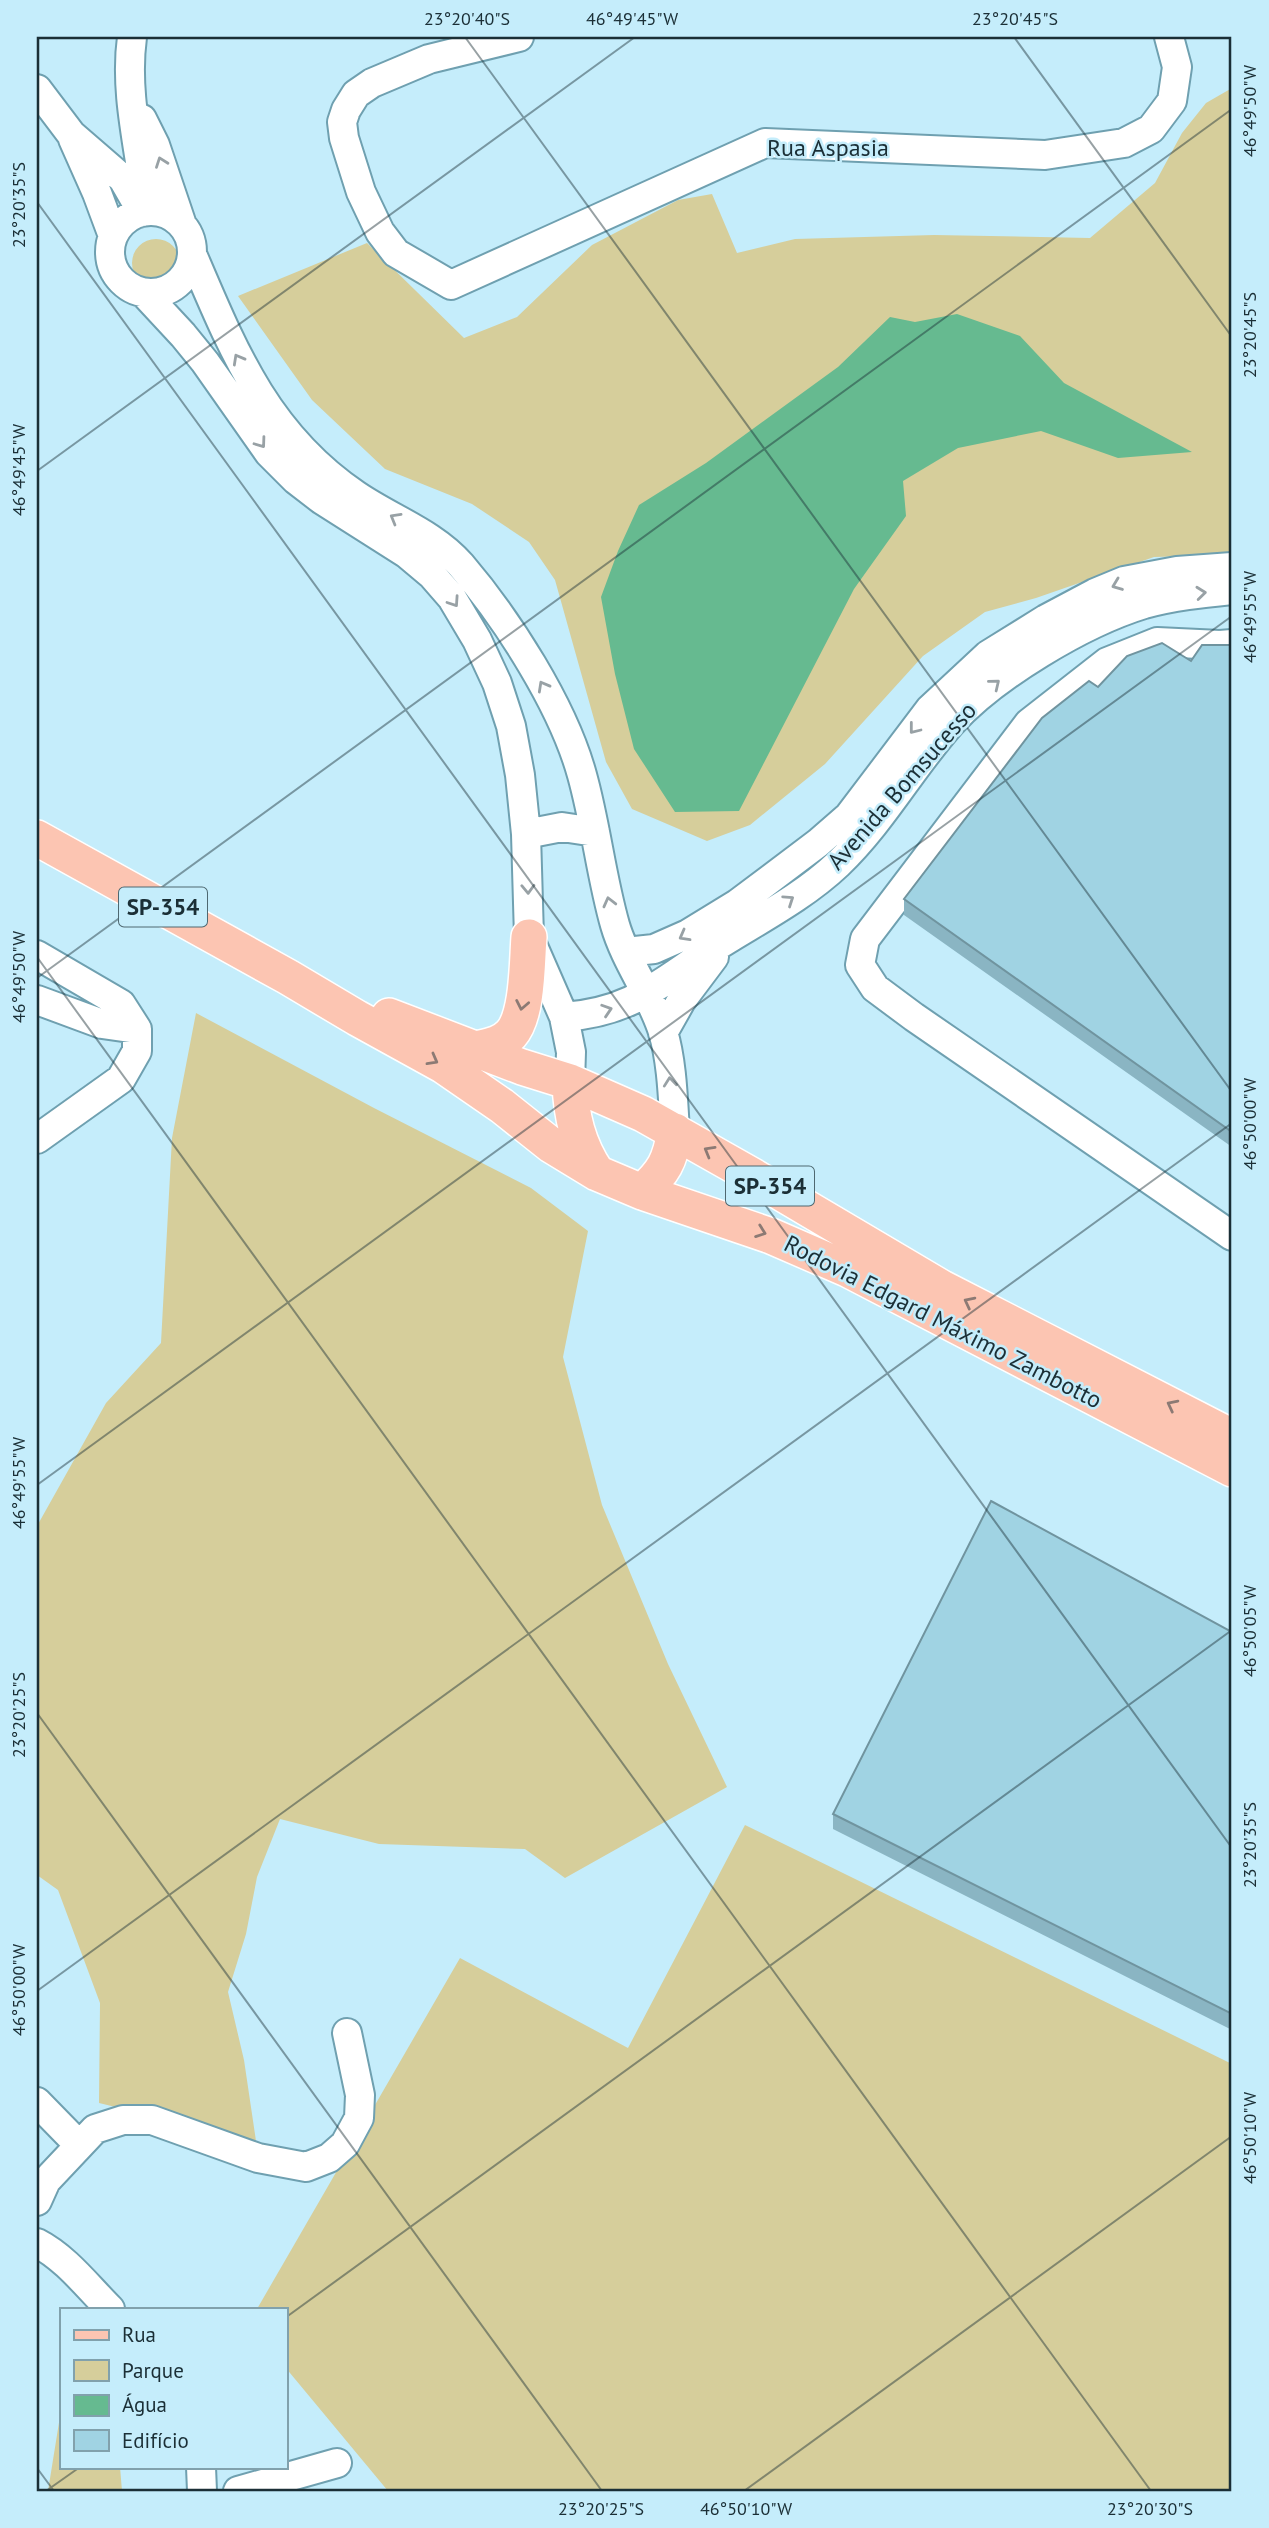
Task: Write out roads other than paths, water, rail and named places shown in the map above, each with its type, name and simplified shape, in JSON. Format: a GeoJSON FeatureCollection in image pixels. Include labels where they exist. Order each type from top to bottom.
{"type":"FeatureCollection","features":[{"type":"Feature","properties":{"kind":"main road","name":"Rodovia Edgard Máximo Zambotto"},"geometry":{"type":"LineString","coordinates":[[37,838],[289,977],[472,1084],[551,1145],[597,1173],[642,1192],[772,1236],[848,1269],[1232,1469]]}},
{"type":"Feature","properties":{"kind":"main road"},"geometry":{"type":"LineString","coordinates":[[476,1049],[499,1043],[510,1036],[516,1027],[524,993],[529,937]]}},
{"type":"Feature","properties":{"kind":"main road","name":"Rodovia Edgard Máximo Zambotto"},"geometry":{"type":"LineString","coordinates":[[289,977],[522,1067],[570,1082],[633,1109],[942,1288],[1232,1437]]}},
{"type":"Feature","properties":{"kind":"main road"},"geometry":{"type":"LineString","coordinates":[[570,1082],[577,1135],[585,1155],[597,1173]]}},
{"type":"Feature","properties":{"kind":"main road"},"geometry":{"type":"LineString","coordinates":[[642,1192],[665,1168],[675,1131]]}},
{"type":"Feature","properties":{"kind":"street"},"geometry":{"type":"LineString","coordinates":[[132,37],[132,102],[144,211]]}},
{"type":"Feature","properties":{"kind":"street"},"geometry":{"type":"LineString","coordinates":[[426,48],[519,37]]}},
{"type":"Feature","properties":{"kind":"street","name":"Rua Aspasia"},"geometry":{"type":"LineString","coordinates":[[426,48],[356,94],[342,122],[344,138],[362,192],[380,232],[396,253],[451,285],[765,143],[1045,155],[1124,144],[1151,129],[1172,101],[1177,67],[1169,37]]}},
{"type":"Feature","properties":{"kind":"street"},"geometry":{"type":"LineString","coordinates":[[37,89],[71,134],[123,179],[144,211]]}},
{"type":"Feature","properties":{"kind":"street"},"geometry":{"type":"LineString","coordinates":[[132,102],[155,145],[191,244],[192,254],[190,266],[177,285],[155,293],[144,293],[122,282],[114,272],[110,260],[113,236],[119,225],[144,211],[160,212],[182,225]]}},
{"type":"Feature","properties":{"kind":"street"},"geometry":{"type":"LineString","coordinates":[[71,134],[113,236]]}},
{"type":"Feature","properties":{"kind":"street"},"geometry":{"type":"LineString","coordinates":[[192,254],[233,350],[252,384],[287,433],[331,477],[357,496],[439,543],[489,600],[545,689],[582,774],[611,908],[626,952],[663,1033],[675,1131]]}},
{"type":"Feature","properties":{"kind":"street"},"geometry":{"type":"LineString","coordinates":[[144,293],[205,362],[268,453],[322,500],[407,554],[432,575],[452,598],[477,640],[497,682],[511,726],[526,834],[529,937],[564,1017],[570,1052],[570,1082]]}},
{"type":"Feature","properties":{"kind":"street","name":"Avenida Bomsucesso"},"geometry":{"type":"LineString","coordinates":[[626,952],[668,945],[737,904],[818,843],[849,816],[930,709],[988,655],[1046,619],[1124,581],[1177,571],[1232,566]]}},
{"type":"Feature","properties":{"kind":"street","name":"Avenida Bomsucesso"},"geometry":{"type":"LineString","coordinates":[[564,1017],[606,1012],[647,993],[731,936],[769,914],[837,865],[860,840],[952,723],[1013,670],[1102,621],[1142,605],[1177,596],[1232,590]]}},
{"type":"Feature","properties":{"kind":"street"},"geometry":{"type":"LineString","coordinates":[[1232,644],[1157,642],[1107,662],[1029,723],[865,939],[860,965],[875,988],[914,1017],[1232,1236]]}},
{"type":"Feature","properties":{"kind":"street"},"geometry":{"type":"LineString","coordinates":[[526,834],[562,827],[595,832]]}},
{"type":"Feature","properties":{"kind":"street"},"geometry":{"type":"LineString","coordinates":[[663,1033],[695,981],[731,936]]}},
{"type":"Feature","properties":{"kind":"street"},"geometry":{"type":"LineString","coordinates":[[37,955],[121,1004],[137,1029],[137,1051],[121,1079],[37,1139]]}},
{"type":"Feature","properties":{"kind":"street"},"geometry":{"type":"LineString","coordinates":[[37,1000],[102,1024],[137,1029]]}},
{"type":"Feature","properties":{"kind":"street"},"geometry":{"type":"LineString","coordinates":[[37,2200],[46,2180],[95,2129],[123,2120],[152,2120],[268,2160],[306,2168],[329,2158],[345,2144],[359,2118],[360,2095],[347,2033]]}},
{"type":"Feature","properties":{"kind":"street"},"geometry":{"type":"LineString","coordinates":[[37,2102],[79,2145]]}},
{"type":"Feature","properties":{"kind":"street"},"geometry":{"type":"LineString","coordinates":[[37,2243],[58,2257],[109,2308]]}},
{"type":"Feature","properties":{"kind":"street"},"geometry":{"type":"LineString","coordinates":[[238,2491],[337,2463]]}},
{"type":"Feature","properties":{"kind":"street"},"geometry":{"type":"LineString","coordinates":[[201,2468],[202,2491]]}},
{"type":"Feature","properties":{"kind":"water"},"geometry":{"type":"Polygon","coordinates":[[[957,314],[1020,336],[1064,383],[1192,452],[1118,458],[1041,431],[958,448],[903,481],[906,516],[854,589],[739,811],[675,812],[634,749],[615,674],[601,597],[639,505],[706,463],[838,367],[890,317],[915,322],[957,314]]]}}]}
